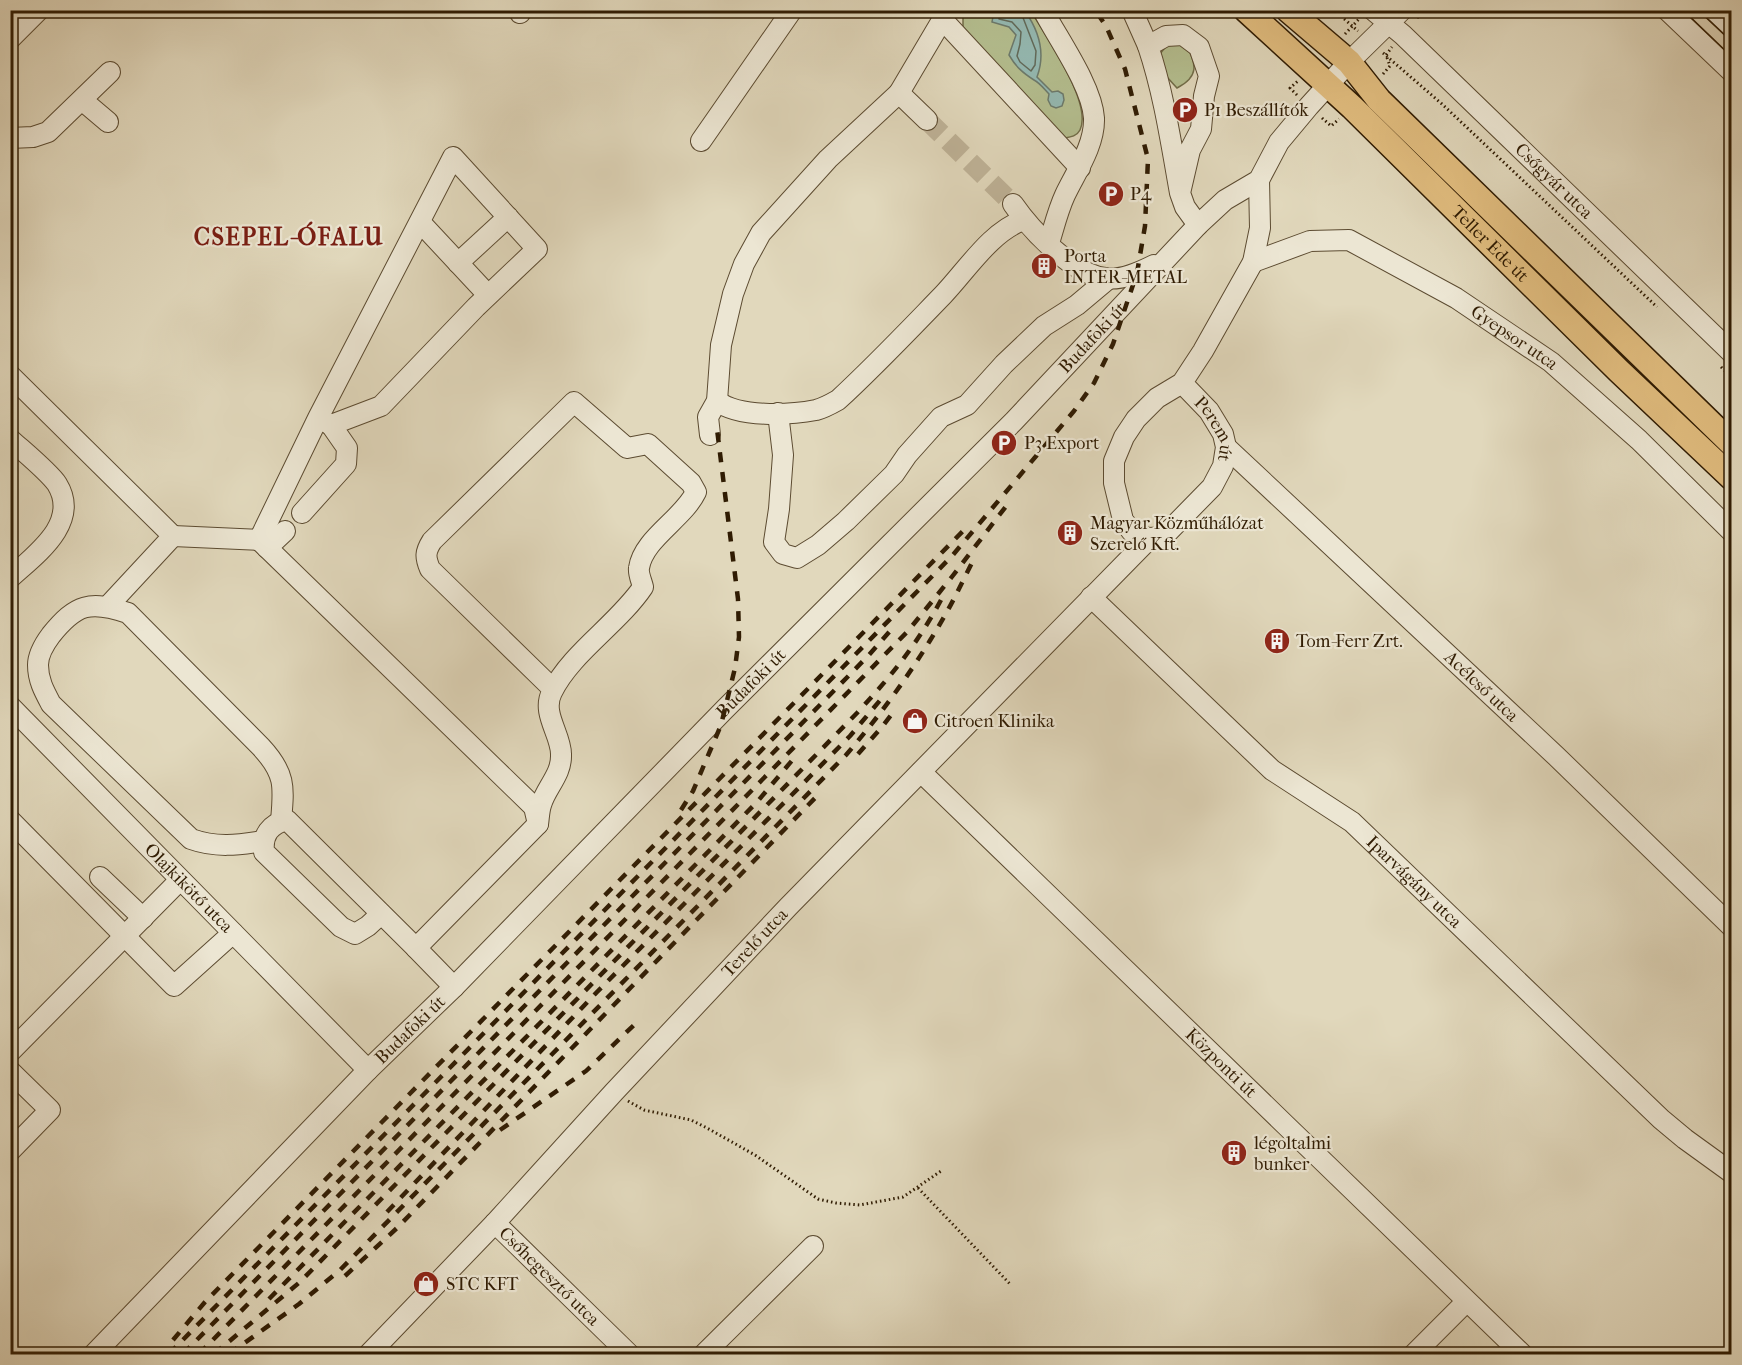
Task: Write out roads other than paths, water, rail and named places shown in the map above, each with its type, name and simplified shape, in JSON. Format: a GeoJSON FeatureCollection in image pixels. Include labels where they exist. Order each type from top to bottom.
{"type":"FeatureCollection","features":[{"type":"Feature","properties":{"kind":"main road","name":"Teller Ede út"},"geometry":{"type":"LineString","coordinates":[[1246,10],[1329,85],[1731,478]]}},
{"type":"Feature","properties":{"kind":"main road","name":"Teller Ede út"},"geometry":{"type":"LineString","coordinates":[[1288,10],[1349,62],[1379,100],[1731,444]]}},
{"type":"Feature","properties":{"kind":"street"},"geometry":{"type":"LineString","coordinates":[[10,39],[39,10]]}},
{"type":"Feature","properties":{"kind":"street"},"geometry":{"type":"LineString","coordinates":[[701,141],[792,10]]}},
{"type":"Feature","properties":{"kind":"street"},"geometry":{"type":"LineString","coordinates":[[1043,10],[1088,92],[1094,118],[1090,139],[1080,168],[1065,196],[1051,235]]}},
{"type":"Feature","properties":{"kind":"street"},"geometry":{"type":"LineString","coordinates":[[1132,10],[1156,70],[1171,132],[1180,193],[1185,207],[1198,225]]}},
{"type":"Feature","properties":{"kind":"street"},"geometry":{"type":"LineString","coordinates":[[1666,10],[1731,72]]}},
{"type":"Feature","properties":{"kind":"street"},"geometry":{"type":"LineString","coordinates":[[1715,11],[1731,27]]}},
{"type":"Feature","properties":{"kind":"street"},"geometry":{"type":"LineString","coordinates":[[1259,180],[1279,142],[1369,41],[1388,14]]}},
{"type":"Feature","properties":{"kind":"street","name":"Csőgyár utca"},"geometry":{"type":"LineString","coordinates":[[1388,14],[1723,357]]}},
{"type":"Feature","properties":{"kind":"street"},"geometry":{"type":"LineString","coordinates":[[710,435],[708,417],[717,401],[722,345],[733,294],[744,264],[761,233],[828,159],[898,93],[945,15],[1080,168]]}},
{"type":"Feature","properties":{"kind":"street"},"geometry":{"type":"LineString","coordinates":[[1148,46],[1166,36],[1183,35],[1198,47],[1209,76],[1204,96],[1201,129],[1190,150],[1180,193]]}},
{"type":"Feature","properties":{"kind":"street"},"geometry":{"type":"LineString","coordinates":[[10,138],[48,132],[110,72]]}},
{"type":"Feature","properties":{"kind":"street"},"geometry":{"type":"LineString","coordinates":[[898,93],[927,120]]}},
{"type":"Feature","properties":{"kind":"street"},"geometry":{"type":"LineString","coordinates":[[82,100],[108,122]]}},
{"type":"Feature","properties":{"kind":"street"},"geometry":{"type":"LineString","coordinates":[[263,544],[453,157],[537,249],[381,405],[325,421]]}},
{"type":"Feature","properties":{"kind":"street","name":"Budafoki út"},"geometry":{"type":"LineString","coordinates":[[94,1354],[368,1070],[454,987],[725,710],[1014,422],[1198,225],[1225,201],[1259,180]]}},
{"type":"Feature","properties":{"kind":"street","name":"Perem út"},"geometry":{"type":"LineString","coordinates":[[1182,383],[1209,411],[1223,434],[1226,447],[1224,466],[1212,487],[1163,537],[1139,536],[1132,532],[1123,519],[1114,483],[1114,461],[1124,437],[1136,419],[1157,398],[1182,383],[1203,351],[1253,262],[1260,228],[1259,180]]}},
{"type":"Feature","properties":{"kind":"street"},"geometry":{"type":"LineString","coordinates":[[717,401],[723,406],[741,411],[778,413],[818,410],[838,400],[945,293],[997,236],[1014,223],[1019,212],[1051,235],[1074,266],[1103,278],[1137,273],[1162,262]]}},
{"type":"Feature","properties":{"kind":"street"},"geometry":{"type":"LineString","coordinates":[[458,263],[508,217]]}},
{"type":"Feature","properties":{"kind":"street"},"geometry":{"type":"LineString","coordinates":[[420,222],[489,295]]}},
{"type":"Feature","properties":{"kind":"street","name":"Gyepsor utca"},"geometry":{"type":"LineString","coordinates":[[1253,262],[1310,241],[1348,240],[1456,298],[1551,362],[1639,440],[1731,532]]}},
{"type":"Feature","properties":{"kind":"street"},"geometry":{"type":"LineString","coordinates":[[778,413],[783,455],[774,542],[783,554],[797,558],[818,545],[846,522],[894,474],[907,455],[941,417],[967,405],[1044,326],[1077,305],[1103,278]]}},
{"type":"Feature","properties":{"kind":"street"},"geometry":{"type":"LineString","coordinates":[[10,375],[173,536],[263,544],[285,531]]}},
{"type":"Feature","properties":{"kind":"street"},"geometry":{"type":"LineString","coordinates":[[416,948],[538,824],[541,804],[557,776],[561,758],[561,743],[548,710],[550,694],[554,689],[576,659],[632,603],[643,587],[639,569],[646,549],[690,502],[696,492],[691,483],[648,444],[627,448],[574,402],[432,542],[425,552],[430,569],[554,689]]}},
{"type":"Feature","properties":{"kind":"street"},"geometry":{"type":"LineString","coordinates":[[302,513],[346,464],[347,448],[325,421]]}},
{"type":"Feature","properties":{"kind":"street"},"geometry":{"type":"LineString","coordinates":[[10,439],[57,484],[64,503],[62,523],[50,540],[10,578]]}},
{"type":"Feature","properties":{"kind":"street","name":"Acélcső utca"},"geometry":{"type":"LineString","coordinates":[[1226,447],[1556,756],[1731,927]]}},
{"type":"Feature","properties":{"kind":"street"},"geometry":{"type":"LineString","coordinates":[[108,606],[173,536]]}},
{"type":"Feature","properties":{"kind":"street","name":"Terelő utca"},"geometry":{"type":"LineString","coordinates":[[369,1354],[495,1223],[614,1092],[788,907],[1150,538]]}},
{"type":"Feature","properties":{"kind":"street"},"geometry":{"type":"LineString","coordinates":[[263,544],[534,807],[538,824]]}},
{"type":"Feature","properties":{"kind":"street","name":"Iparvágány utca"},"geometry":{"type":"LineString","coordinates":[[1091,597],[1272,770],[1352,822],[1661,1119],[1731,1173]]}},
{"type":"Feature","properties":{"kind":"street"},"geometry":{"type":"LineString","coordinates":[[263,841],[228,846],[207,845],[191,839],[51,704],[40,684],[37,663],[45,643],[72,612],[89,607],[108,606],[128,614],[275,762],[282,777],[281,821]]}},
{"type":"Feature","properties":{"kind":"street","name":"Olajkikötő utca"},"geometry":{"type":"LineString","coordinates":[[10,706],[368,1070]]}},
{"type":"Feature","properties":{"kind":"street","name":"Központi út"},"geometry":{"type":"LineString","coordinates":[[921,772],[1522,1354]]}},
{"type":"Feature","properties":{"kind":"street"},"geometry":{"type":"LineString","coordinates":[[10,820],[174,986],[233,933]]}},
{"type":"Feature","properties":{"kind":"street"},"geometry":{"type":"LineString","coordinates":[[381,914],[355,934],[340,927],[264,852],[263,841],[267,831],[286,820],[416,948],[454,987]]}},
{"type":"Feature","properties":{"kind":"street"},"geometry":{"type":"LineString","coordinates":[[100,877],[143,918]]}},
{"type":"Feature","properties":{"kind":"street"},"geometry":{"type":"LineString","coordinates":[[10,1052],[180,880]]}},
{"type":"Feature","properties":{"kind":"street"},"geometry":{"type":"LineString","coordinates":[[10,1071],[50,1110],[10,1151]]}},
{"type":"Feature","properties":{"kind":"street","name":"Csőhegesztő utca"},"geometry":{"type":"LineString","coordinates":[[495,1223],[629,1354]]}},
{"type":"Feature","properties":{"kind":"street"},"geometry":{"type":"LineString","coordinates":[[704,1354],[813,1246]]}},
{"type":"Feature","properties":{"kind":"street"},"geometry":{"type":"LineString","coordinates":[[1414,1354],[1466,1302]]}},
{"type":"Feature","properties":{"kind":"water"},"geometry":{"type":"Polygon","coordinates":[[[994,11],[1025,11],[1040,42],[1041,59],[1037,77],[1052,92],[1058,91],[1063,94],[1062,106],[1056,108],[1051,106],[1048,100],[1049,94],[1014,63],[1009,55],[1016,35],[1009,27],[992,22],[994,11]]]}},
{"type":"Feature","properties":{"kind":"tunnel"},"geometry":{"type":"LineString","coordinates":[[927,120],[1013,204]]}},
{"type":"Feature","properties":{"kind":"tram line"},"geometry":{"type":"LineString","coordinates":[[1683,10],[1732,57]]}},
{"type":"Feature","properties":{"kind":"tram line"},"geometry":{"type":"LineString","coordinates":[[1698,10],[1732,42]]}},
{"type":"Feature","properties":{"kind":"railway"},"geometry":{"type":"LineString","coordinates":[[169,1354],[952,556],[1074,411],[1094,383],[1113,344],[1137,273],[1145,226],[1148,159],[1125,69],[1106,26],[1095,10]]}},
{"type":"Feature","properties":{"kind":"railway"},"geometry":{"type":"LineString","coordinates":[[681,810],[693,791],[721,725],[735,668],[739,637],[738,599],[717,429]]}},
{"type":"Feature","properties":{"kind":"railway"},"geometry":{"type":"LineString","coordinates":[[199,1354],[908,631],[1007,505]]}},
{"type":"Feature","properties":{"kind":"railway"},"geometry":{"type":"LineString","coordinates":[[173,1340],[205,1302],[963,531]]}},
{"type":"Feature","properties":{"kind":"railway"},"geometry":{"type":"LineString","coordinates":[[229,1354],[299,1304],[340,1270],[846,755],[886,705],[922,653],[948,610],[974,559]]}},
{"type":"Feature","properties":{"kind":"railway"},"geometry":{"type":"LineString","coordinates":[[214,1354],[300,1282],[857,713],[903,660],[941,600]]}},
{"type":"Feature","properties":{"kind":"railway"},"geometry":{"type":"LineString","coordinates":[[183,1354],[890,631]]}},
{"type":"Feature","properties":{"kind":"railway"},"geometry":{"type":"LineString","coordinates":[[387,1212],[597,992],[850,736],[882,698]]}},
{"type":"Feature","properties":{"kind":"railway"},"geometry":{"type":"LineString","coordinates":[[858,754],[895,710]]}},
{"type":"Feature","properties":{"kind":"railway"},"geometry":{"type":"LineString","coordinates":[[269,1299],[757,802],[795,757]]}},
{"type":"Feature","properties":{"kind":"railway"},"geometry":{"type":"LineString","coordinates":[[345,1276],[397,1228],[816,797]]}},
{"type":"Feature","properties":{"kind":"railway"},"geometry":{"type":"LineString","coordinates":[[500,1130],[586,1071],[635,1024]]}},
{"type":"Feature","properties":{"kind":"place","name":"P1 Beszállítók"},"geometry":{"type":"Point","coordinates":[1185,110]}},
{"type":"Feature","properties":{"kind":"place","name":"P4"},"geometry":{"type":"Point","coordinates":[1111,194]}},
{"type":"Feature","properties":{"kind":"place","name":"Porta INTER-METAL"},"geometry":{"type":"Point","coordinates":[1044,266]}},
{"type":"Feature","properties":{"kind":"place","name":"P3 Export"},"geometry":{"type":"Point","coordinates":[1004,443]}},
{"type":"Feature","properties":{"kind":"place","name":"Magyar Közműhálózat Szerelő Kft."},"geometry":{"type":"Point","coordinates":[1070,533]}},
{"type":"Feature","properties":{"kind":"place","name":"Tom-Ferr Zrt."},"geometry":{"type":"Point","coordinates":[1277,641]}},
{"type":"Feature","properties":{"kind":"place","name":"Citroen Klinika"},"geometry":{"type":"Point","coordinates":[915,721]}},
{"type":"Feature","properties":{"kind":"place","name":"légoltalmi bunker"},"geometry":{"type":"Point","coordinates":[1234,1153]}},
{"type":"Feature","properties":{"kind":"place","name":"STC KFT"},"geometry":{"type":"Point","coordinates":[426,1284]}},
{"type":"Feature","properties":{"kind":"district","name":"CSEPEL-ÓFALU"},"geometry":{"type":"Point","coordinates":[289,237]}}]}
